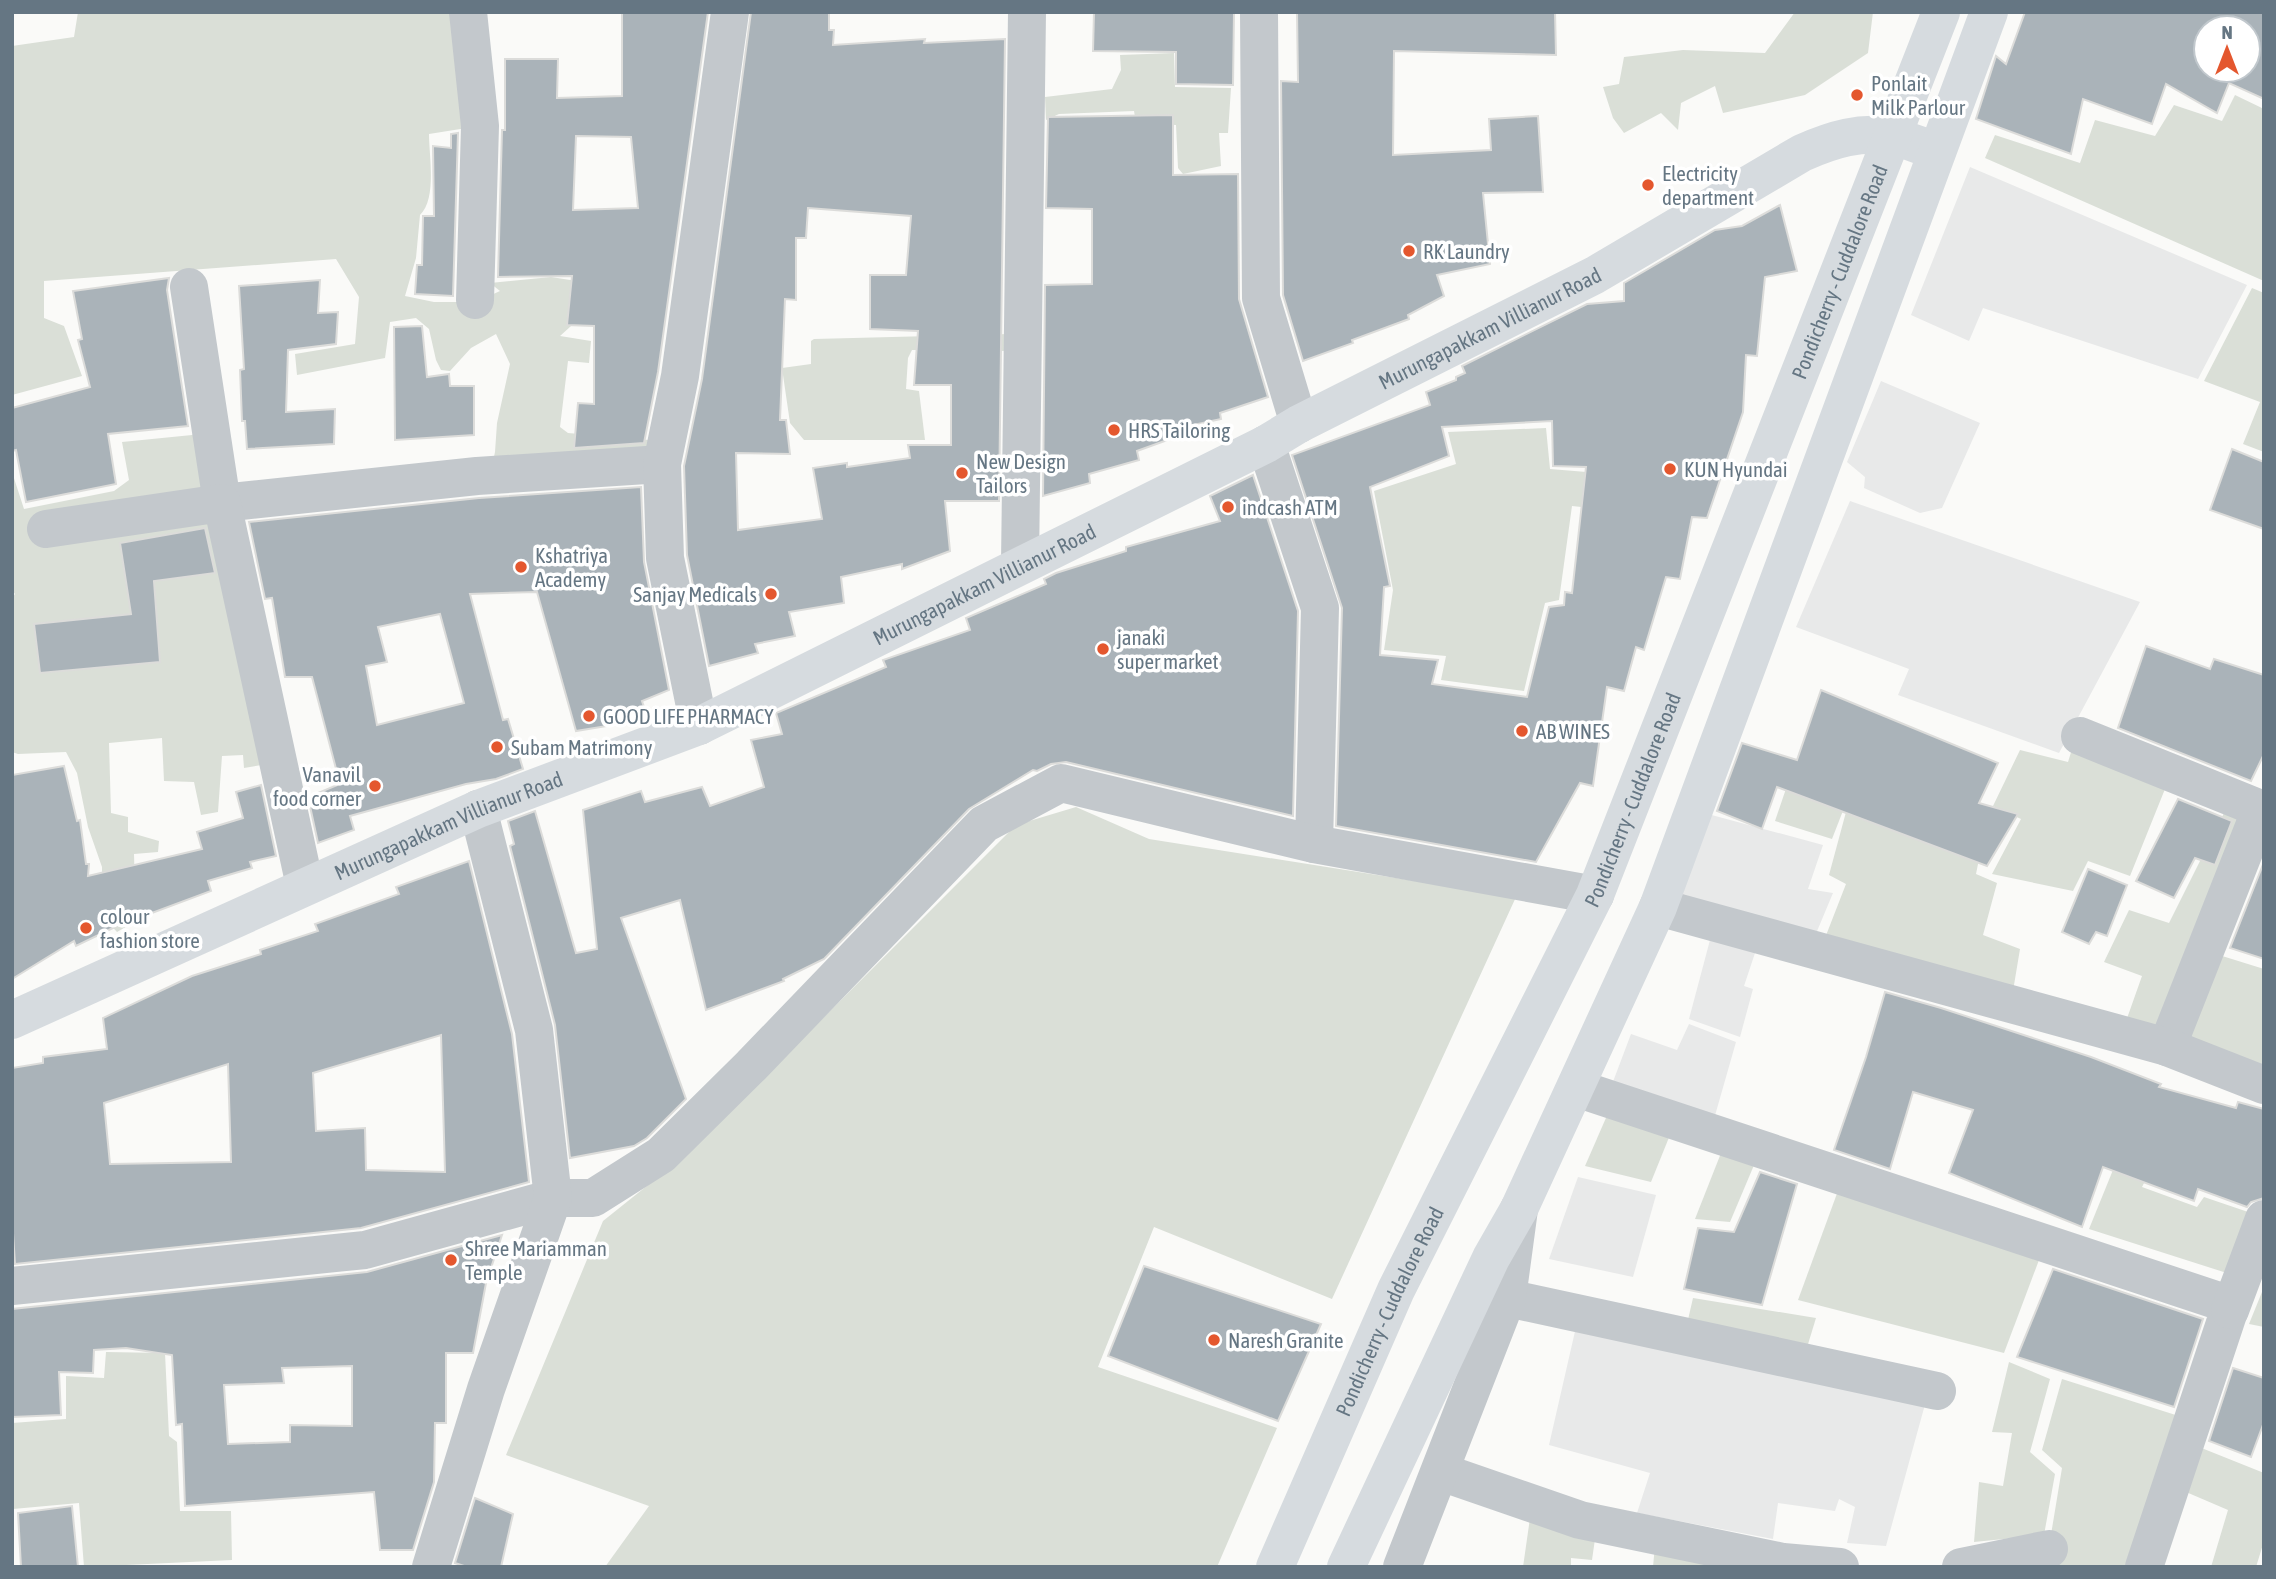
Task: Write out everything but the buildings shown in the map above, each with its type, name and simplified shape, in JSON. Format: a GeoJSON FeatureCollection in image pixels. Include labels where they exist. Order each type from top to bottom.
{"type":"FeatureCollection","features":[{"type":"Feature","properties":{"kind":"main road","name":"Pondicherry - Cuddalore Road"},"geometry":{"type":"LineString","coordinates":[[1275,1567],[1396,1290],[1595,895],[1941,12]]}},
{"type":"Feature","properties":{"kind":"main road"},"geometry":{"type":"LineString","coordinates":[[1346,1567],[1485,1270],[1519,1209],[1658,907],[1989,12]]}},
{"type":"Feature","properties":{"kind":"main road","name":"Murungapakkam Villianur Road"},"geometry":{"type":"LineString","coordinates":[[12,1020],[478,809],[699,726],[1020,564],[1266,444],[1299,424],[1595,275],[1802,153],[1834,139],[1862,135],[1893,136],[1937,152]]}},
{"type":"Feature","properties":{"kind":"street"},"geometry":{"type":"LineString","coordinates":[[468,12],[480,126],[475,300]]}},
{"type":"Feature","properties":{"kind":"street"},"geometry":{"type":"LineString","coordinates":[[699,726],[665,558],[662,464],[680,376],[730,12]]}},
{"type":"Feature","properties":{"kind":"street"},"geometry":{"type":"LineString","coordinates":[[1020,564],[1027,12]]}},
{"type":"Feature","properties":{"kind":"street"},"geometry":{"type":"LineString","coordinates":[[1259,12],[1261,298],[1299,424]]}},
{"type":"Feature","properties":{"kind":"street"},"geometry":{"type":"LineString","coordinates":[[189,287],[222,503],[305,886]]}},
{"type":"Feature","properties":{"kind":"street"},"geometry":{"type":"LineString","coordinates":[[1266,444],[1320,608],[1314,844]]}},
{"type":"Feature","properties":{"kind":"street"},"geometry":{"type":"LineString","coordinates":[[46,529],[222,503],[477,476],[662,464]]}},
{"type":"Feature","properties":{"kind":"street"},"geometry":{"type":"LineString","coordinates":[[2080,736],[2261,809],[2167,1046]]}},
{"type":"Feature","properties":{"kind":"street"},"geometry":{"type":"LineString","coordinates":[[12,1286],[365,1250],[553,1198],[593,1198],[661,1155],[751,1066],[984,824],[1061,783],[1314,844],[1595,895]]}},
{"type":"Feature","properties":{"kind":"street"},"geometry":{"type":"LineString","coordinates":[[431,1567],[486,1389],[553,1198],[534,1030],[478,809]]}},
{"type":"Feature","properties":{"kind":"street"},"geometry":{"type":"LineString","coordinates":[[1658,907],[2167,1046],[2264,1086]]}},
{"type":"Feature","properties":{"kind":"street"},"geometry":{"type":"LineString","coordinates":[[1576,1088],[2230,1308]]}},
{"type":"Feature","properties":{"kind":"street"},"geometry":{"type":"LineString","coordinates":[[1402,1567],[1507,1298],[1519,1209]]}},
{"type":"Feature","properties":{"kind":"street"},"geometry":{"type":"LineString","coordinates":[[2144,1567],[2230,1308],[2264,1219]]}},
{"type":"Feature","properties":{"kind":"street"},"geometry":{"type":"LineString","coordinates":[[1507,1298],[1937,1391]]}},
{"type":"Feature","properties":{"kind":"street"},"geometry":{"type":"LineString","coordinates":[[1441,1472],[1580,1520],[1783,1562],[1840,1567]]}},
{"type":"Feature","properties":{"kind":"street"},"geometry":{"type":"LineString","coordinates":[[1961,1567],[2049,1549]]}},
{"type":"Feature","properties":{"kind":"shaded area"},"geometry":{"type":"Polygon","coordinates":[[[78,12],[461,12],[473,127],[429,134],[429,199],[420,215],[416,258],[405,296],[434,302],[476,302],[500,291],[490,283],[551,277],[583,282],[591,308],[560,336],[591,341],[589,363],[568,361],[560,427],[568,433],[649,440],[657,459],[492,466],[497,423],[510,364],[496,334],[471,348],[450,371],[441,370],[429,329],[416,318],[390,322],[385,358],[297,375],[295,354],[355,344],[359,297],[336,259],[44,281],[44,318],[64,326],[82,376],[12,395],[12,46],[74,37],[78,12]]]}},
{"type":"Feature","properties":{"kind":"shaded area"},"geometry":{"type":"Polygon","coordinates":[[[1795,12],[1873,12],[1868,53],[1805,95],[1723,113],[1715,86],[1681,103],[1678,130],[1661,113],[1624,133],[1613,118],[1603,87],[1619,84],[1624,57],[1683,50],[1765,53],[1795,12]]]}},
{"type":"Feature","properties":{"kind":"shaded area"},"geometry":{"type":"Polygon","coordinates":[[[1174,53],[1175,87],[1231,88],[1228,133],[1219,133],[1221,166],[1183,174],[1178,168],[1176,125],[1136,123],[1134,111],[1059,114],[1046,120],[1045,97],[1112,89],[1121,70],[1120,55],[1174,53]]]}},
{"type":"Feature","properties":{"kind":"shaded area"},"geometry":{"type":"Polygon","coordinates":[[[2235,95],[2264,109],[2264,281],[1985,158],[1995,135],[2080,163],[2095,120],[2155,136],[2174,105],[2222,121],[2235,95]]]}},
{"type":"Feature","properties":{"kind":"shaded area"},"geometry":{"type":"Polygon","coordinates":[[[1970,167],[2247,285],[2198,379],[1983,308],[1969,341],[1911,315],[1970,167]]]}},
{"type":"Feature","properties":{"kind":"shaded area"},"geometry":{"type":"Polygon","coordinates":[[[2252,288],[2264,293],[2264,452],[2243,444],[2260,402],[2204,381],[2252,288]]]}},
{"type":"Feature","properties":{"kind":"shaded area"},"geometry":{"type":"Polygon","coordinates":[[[1009,334],[1011,351],[912,350],[908,358],[906,389],[919,391],[925,440],[804,440],[790,423],[782,368],[811,364],[811,341],[814,339],[1009,334]]]}},
{"type":"Feature","properties":{"kind":"shaded area"},"geometry":{"type":"Polygon","coordinates":[[[1881,381],[1980,423],[1942,508],[1920,513],[1864,488],[1865,477],[1847,462],[1881,381]]]}},
{"type":"Feature","properties":{"kind":"shaded area"},"geometry":{"type":"Polygon","coordinates":[[[206,423],[219,509],[273,763],[244,768],[243,755],[222,756],[218,812],[201,815],[194,782],[164,781],[162,738],[109,743],[111,813],[128,817],[128,832],[159,841],[158,852],[134,854],[135,891],[141,918],[117,932],[88,901],[102,892],[102,867],[88,827],[77,773],[66,752],[12,752],[12,598],[15,594],[12,590],[12,472],[24,509],[114,491],[129,480],[122,442],[192,435],[206,423]]]}},
{"type":"Feature","properties":{"kind":"shaded area"},"geometry":{"type":"Polygon","coordinates":[[[1546,428],[1550,469],[1611,474],[1610,510],[1572,506],[1559,600],[1545,603],[1524,691],[1441,680],[1446,656],[1384,650],[1393,590],[1374,491],[1456,464],[1448,432],[1546,428]]]}},
{"type":"Feature","properties":{"kind":"shaded area"},"geometry":{"type":"Polygon","coordinates":[[[1850,501],[2140,602],[2059,753],[1898,695],[1909,669],[1796,627],[1850,501]]]}},
{"type":"Feature","properties":{"kind":"shaded area"},"geometry":{"type":"Polygon","coordinates":[[[2073,746],[2165,789],[2130,876],[2088,861],[2073,891],[1992,874],[2021,819],[1993,806],[2020,750],[2068,762],[2073,746]]]}},
{"type":"Feature","properties":{"kind":"shaded area"},"geometry":{"type":"Polygon","coordinates":[[[1792,771],[1846,803],[1832,839],[1775,821],[1792,771]]]}},
{"type":"Feature","properties":{"kind":"shaded area"},"geometry":{"type":"Polygon","coordinates":[[[1076,807],[1149,839],[1516,897],[1332,1299],[1154,1227],[1098,1367],[1277,1428],[1217,1567],[605,1567],[649,1506],[506,1455],[603,1221],[688,1153],[1016,825],[1076,807]]]}},
{"type":"Feature","properties":{"kind":"shaded area"},"geometry":{"type":"Polygon","coordinates":[[[2227,807],[2250,816],[2157,1037],[2125,1024],[2142,976],[2104,962],[2129,910],[2169,923],[2227,807]]]}},
{"type":"Feature","properties":{"kind":"shaded area"},"geometry":{"type":"Polygon","coordinates":[[[1846,812],[1979,859],[1976,874],[1997,883],[1983,935],[2020,949],[2013,991],[1825,938],[1846,884],[1829,875],[1846,812]]]}},
{"type":"Feature","properties":{"kind":"shaded area"},"geometry":{"type":"Polygon","coordinates":[[[1708,814],[1823,845],[1808,889],[1833,893],[1815,936],[1675,899],[1708,814]]]}},
{"type":"Feature","properties":{"kind":"shaded area"},"geometry":{"type":"Polygon","coordinates":[[[1710,940],[1756,950],[1744,986],[1753,989],[1740,1037],[1689,1019],[1710,940]]]}},
{"type":"Feature","properties":{"kind":"shaded area"},"geometry":{"type":"Polygon","coordinates":[[[2219,955],[2264,969],[2264,1069],[2183,1039],[2219,955]]]}},
{"type":"Feature","properties":{"kind":"shaded area"},"geometry":{"type":"Polygon","coordinates":[[[1689,1024],[1736,1042],[1714,1119],[1611,1087],[1631,1034],[1677,1050],[1689,1024]]]}},
{"type":"Feature","properties":{"kind":"shaded area"},"geometry":{"type":"Polygon","coordinates":[[[1609,1111],[1672,1130],[1651,1182],[1585,1166],[1609,1111]]]}},
{"type":"Feature","properties":{"kind":"shaded area"},"geometry":{"type":"Polygon","coordinates":[[[1723,1148],[1757,1158],[1730,1222],[1695,1219],[1723,1148]]]}},
{"type":"Feature","properties":{"kind":"shaded area"},"geometry":{"type":"Polygon","coordinates":[[[2115,1165],[2148,1175],[2142,1187],[2197,1207],[2204,1197],[2254,1214],[2233,1275],[2089,1229],[2115,1165]]]}},
{"type":"Feature","properties":{"kind":"shaded area"},"geometry":{"type":"Polygon","coordinates":[[[1578,1177],[1656,1195],[1633,1277],[1549,1259],[1578,1177]]]}},
{"type":"Feature","properties":{"kind":"shaded area"},"geometry":{"type":"Polygon","coordinates":[[[1839,1188],[2042,1252],[2004,1353],[1798,1300],[1839,1188]]]}},
{"type":"Feature","properties":{"kind":"shaded area"},"geometry":{"type":"Polygon","coordinates":[[[2264,1287],[2264,1327],[2249,1324],[2264,1287]]]}},
{"type":"Feature","properties":{"kind":"shaded area"},"geometry":{"type":"Polygon","coordinates":[[[1693,1298],[1816,1318],[1805,1354],[1687,1324],[1693,1298]]]}},
{"type":"Feature","properties":{"kind":"shaded area"},"geometry":{"type":"Polygon","coordinates":[[[1576,1327],[1929,1390],[1886,1546],[1847,1543],[1855,1507],[1839,1499],[1835,1511],[1778,1503],[1773,1539],[1637,1513],[1650,1473],[1549,1445],[1576,1327]]]}},
{"type":"Feature","properties":{"kind":"shaded area"},"geometry":{"type":"Polygon","coordinates":[[[106,1352],[165,1353],[169,1436],[177,1442],[180,1511],[231,1511],[232,1560],[84,1567],[79,1503],[13,1509],[12,1423],[66,1419],[66,1376],[104,1378],[106,1352]]]}},
{"type":"Feature","properties":{"kind":"shaded area"},"geometry":{"type":"Polygon","coordinates":[[[2009,1362],[2050,1379],[2030,1452],[2055,1474],[2044,1535],[1974,1542],[1979,1482],[2003,1486],[2012,1433],[1992,1432],[2009,1362]]]}},
{"type":"Feature","properties":{"kind":"shaded area"},"geometry":{"type":"Polygon","coordinates":[[[2062,1379],[2182,1417],[2133,1567],[2046,1565],[2062,1468],[2042,1450],[2062,1379]]]}},
{"type":"Feature","properties":{"kind":"shaded area"},"geometry":{"type":"Polygon","coordinates":[[[2199,1447],[2264,1473],[2264,1541],[2256,1567],[2211,1567],[2228,1510],[2186,1492],[2199,1447]]]}},
{"type":"Feature","properties":{"kind":"shaded area"},"geometry":{"type":"Polygon","coordinates":[[[1531,1511],[1596,1532],[1592,1560],[1571,1558],[1571,1567],[1523,1567],[1531,1511]]]}},
{"type":"Feature","properties":{"kind":"shaded area"},"geometry":{"type":"Polygon","coordinates":[[[1655,1545],[1765,1567],[1653,1567],[1655,1545]]]}},
{"type":"Feature","properties":{"kind":"place","name":"Ponlait Milk Parlour"},"geometry":{"type":"Point","coordinates":[1857,95]}},
{"type":"Feature","properties":{"kind":"place","name":"Electricity department"},"geometry":{"type":"Point","coordinates":[1648,185]}},
{"type":"Feature","properties":{"kind":"place","name":"RK Laundry"},"geometry":{"type":"Point","coordinates":[1409,251]}},
{"type":"Feature","properties":{"kind":"place","name":"HRS Tailoring"},"geometry":{"type":"Point","coordinates":[1114,430]}},
{"type":"Feature","properties":{"kind":"place","name":"KUN Hyundai"},"geometry":{"type":"Point","coordinates":[1670,469]}},
{"type":"Feature","properties":{"kind":"place","name":"New Design Tailors"},"geometry":{"type":"Point","coordinates":[962,473]}},
{"type":"Feature","properties":{"kind":"place","name":"indcash ATM"},"geometry":{"type":"Point","coordinates":[1228,507]}},
{"type":"Feature","properties":{"kind":"place","name":"Kshatriya Academy"},"geometry":{"type":"Point","coordinates":[521,567]}},
{"type":"Feature","properties":{"kind":"place","name":"Sanjay Medicals"},"geometry":{"type":"Point","coordinates":[771,594]}},
{"type":"Feature","properties":{"kind":"place","name":"janaki super market"},"geometry":{"type":"Point","coordinates":[1103,649]}},
{"type":"Feature","properties":{"kind":"place","name":"GOOD LIFE PHARMACY"},"geometry":{"type":"Point","coordinates":[589,716]}},
{"type":"Feature","properties":{"kind":"place","name":"AB WINES"},"geometry":{"type":"Point","coordinates":[1522,731]}},
{"type":"Feature","properties":{"kind":"place","name":"Subam Matrimony"},"geometry":{"type":"Point","coordinates":[497,747]}},
{"type":"Feature","properties":{"kind":"place","name":"Vanavil food corner"},"geometry":{"type":"Point","coordinates":[375,786]}},
{"type":"Feature","properties":{"kind":"place","name":"colour fashion store"},"geometry":{"type":"Point","coordinates":[86,928]}},
{"type":"Feature","properties":{"kind":"place","name":"Shree Mariamman Temple"},"geometry":{"type":"Point","coordinates":[451,1260]}},
{"type":"Feature","properties":{"kind":"place","name":"Naresh Granite"},"geometry":{"type":"Point","coordinates":[1214,1340]}}]}
